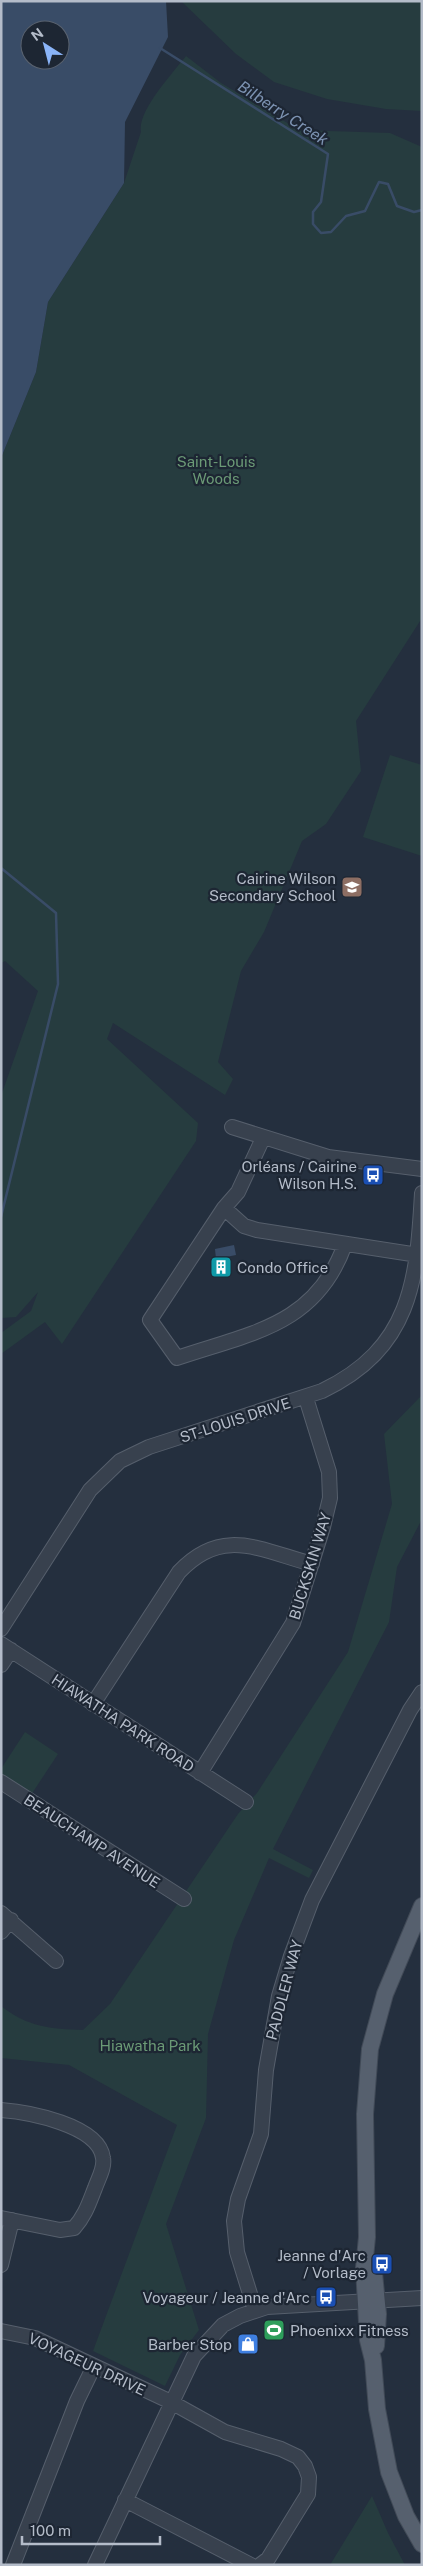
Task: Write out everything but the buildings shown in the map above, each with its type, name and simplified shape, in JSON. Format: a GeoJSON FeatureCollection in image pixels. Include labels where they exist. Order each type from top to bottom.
{"type":"FeatureCollection","features":[{"type":"Feature","properties":{"kind":"main road"},"geometry":{"type":"LineString","coordinates":[[422,1906],[385,1994],[370,2049],[365,2114],[367,2237],[374,2266],[368,2340],[373,2360],[376,2408],[389,2472],[406,2516],[422,2544]]}},
{"type":"Feature","properties":{"kind":"street"},"geometry":{"type":"LineString","coordinates":[[232,1127],[328,1157],[422,1169]]}},
{"type":"Feature","properties":{"kind":"street"},"geometry":{"type":"LineString","coordinates":[[263,1138],[238,1192],[224,1208],[150,1320],[177,1358],[263,1329],[310,1303],[324,1287],[340,1259],[345,1244]]}},
{"type":"Feature","properties":{"kind":"street","name":"ST-LOUIS DRIVE"},"geometry":{"type":"LineString","coordinates":[[1,1629],[90,1490],[116,1465],[149,1448],[306,1398],[346,1378],[379,1350],[402,1314],[410,1295],[418,1255],[422,1193]]}},
{"type":"Feature","properties":{"kind":"street"},"geometry":{"type":"LineString","coordinates":[[224,1208],[244,1226],[257,1230],[418,1255]]}},
{"type":"Feature","properties":{"kind":"street","name":"BUCKSKIN WAY"},"geometry":{"type":"LineString","coordinates":[[200,1773],[283,1643],[297,1613],[312,1564],[330,1498],[330,1485],[325,1456],[306,1398]]}},
{"type":"Feature","properties":{"kind":"street"},"geometry":{"type":"LineString","coordinates":[[94,1704],[179,1572],[190,1560],[204,1551],[225,1544],[247,1545],[312,1564]]}},
{"type":"Feature","properties":{"kind":"street"},"geometry":{"type":"LineString","coordinates":[[1,1666],[6,1647]]}},
{"type":"Feature","properties":{"kind":"street","name":"HIAWATHA PARK ROAD"},"geometry":{"type":"LineString","coordinates":[[6,1647],[246,1802]]}},
{"type":"Feature","properties":{"kind":"street","name":"PADDLER WAY"},"geometry":{"type":"LineString","coordinates":[[255,2310],[237,2252],[234,2221],[238,2199],[261,2134],[266,2070],[279,1996],[291,1956],[312,1900],[410,1710],[422,1692]]}},
{"type":"Feature","properties":{"kind":"street","name":"BEAUCHAMP AVENUE"},"geometry":{"type":"LineString","coordinates":[[1,1782],[184,1899]]}},
{"type":"Feature","properties":{"kind":"street"},"geometry":{"type":"LineString","coordinates":[[1,1932],[6,1916],[56,1961]]}},
{"type":"Feature","properties":{"kind":"street"},"geometry":{"type":"LineString","coordinates":[[1,2110],[32,2113],[69,2126],[93,2140],[98,2145],[103,2158],[86,2211],[74,2228],[60,2230],[7,2219],[1,2265]]}},
{"type":"Feature","properties":{"kind":"street"},"geometry":{"type":"LineString","coordinates":[[94,2565],[194,2356],[201,2346],[223,2325],[255,2310],[291,2304],[422,2298]]}},
{"type":"Feature","properties":{"kind":"street","name":"VOYAGEUR DRIVE"},"geometry":{"type":"LineString","coordinates":[[1,2331],[35,2338],[171,2402],[225,2432],[290,2452],[305,2466],[309,2477],[308,2494],[268,2559],[260,2565]]}},
{"type":"Feature","properties":{"kind":"street"},"geometry":{"type":"LineString","coordinates":[[13,2565],[77,2401],[94,2366]]}},
{"type":"Feature","properties":{"kind":"street"},"geometry":{"type":"LineString","coordinates":[[125,2500],[250,2565]]}},
{"type":"Feature","properties":{"kind":"green space"},"geometry":{"type":"Polygon","coordinates":[[[181,1],[422,1],[422,111],[386,109],[327,99],[274,82],[236,54],[181,1]]]}},
{"type":"Feature","properties":{"kind":"green space","name":"Saint-Louis Woods"},"geometry":{"type":"Polygon","coordinates":[[[186,56],[221,83],[299,130],[390,133],[422,147],[422,618],[356,721],[361,771],[326,824],[302,841],[264,932],[241,971],[218,1062],[233,1079],[225,1095],[113,1023],[107,1039],[198,1123],[196,1141],[62,1344],[45,1322],[1,1354],[1,1333],[31,1311],[38,1292],[16,1317],[1,1318],[1,1096],[38,991],[5,961],[1,963],[1,458],[36,372],[48,302],[124,183],[141,132],[141,123],[150,103],[186,56]]]}},
{"type":"Feature","properties":{"kind":"green space"},"geometry":{"type":"Polygon","coordinates":[[[390,755],[422,765],[422,856],[363,837],[390,755]]]}},
{"type":"Feature","properties":{"kind":"green space","name":"Hiawatha Park"},"geometry":{"type":"Polygon","coordinates":[[[422,1395],[422,1519],[397,1567],[389,1622],[273,1849],[313,1870],[309,1878],[269,1858],[234,1940],[208,2034],[206,2118],[166,2224],[199,2330],[180,2355],[165,2386],[93,2351],[177,2125],[69,2065],[1,2058],[1,2006],[30,2023],[40,2026],[83,2030],[110,2004],[238,1814],[257,1793],[348,1652],[392,1504],[384,1434],[422,1395]]]}},
{"type":"Feature","properties":{"kind":"green space"},"geometry":{"type":"Polygon","coordinates":[[[25,1732],[58,1754],[31,1795],[1,1775],[1,1769],[25,1732]]]}},
{"type":"Feature","properties":{"kind":"green space"},"geometry":{"type":"Polygon","coordinates":[[[372,2496],[388,2533],[405,2565],[330,2565],[372,2496]]]}},
{"type":"Feature","properties":{"kind":"water"},"geometry":{"type":"Polygon","coordinates":[[[1,1],[166,1],[168,37],[125,122],[124,183],[48,302],[36,372],[1,458],[1,1]]]}},
{"type":"Feature","properties":{"kind":"water"},"geometry":{"type":"Polygon","coordinates":[[[234,1245],[236,1255],[216,1259],[215,1249],[234,1245]]]}},
{"type":"Feature","properties":{"kind":"waterway","name":"Bilberry Creek"},"geometry":{"type":"LineString","coordinates":[[160,48],[328,154],[321,202],[313,212],[313,224],[321,233],[331,232],[346,216],[365,211],[379,182],[388,184],[397,206],[414,212],[422,210]]}},
{"type":"Feature","properties":{"kind":"waterway"},"geometry":{"type":"LineString","coordinates":[[1,868],[56,913],[58,984],[1,1217]]}},
{"type":"Feature","properties":{"kind":"place","name":"Cairine Wilson Secondary School"},"geometry":{"type":"Point","coordinates":[352,887]}},
{"type":"Feature","properties":{"kind":"place","name":"Orléans / Cairine Wilson H.S."},"geometry":{"type":"Point","coordinates":[373,1175]}},
{"type":"Feature","properties":{"kind":"place","name":"Condo Office"},"geometry":{"type":"Point","coordinates":[221,1267]}},
{"type":"Feature","properties":{"kind":"place","name":"Jeanne d'Arc / Vorlage"},"geometry":{"type":"Point","coordinates":[382,2264]}},
{"type":"Feature","properties":{"kind":"place","name":"Voyageur / Jeanne d'Arc"},"geometry":{"type":"Point","coordinates":[326,2297]}},
{"type":"Feature","properties":{"kind":"place","name":"Phoenixx Fitness"},"geometry":{"type":"Point","coordinates":[274,2330]}},
{"type":"Feature","properties":{"kind":"place","name":"Barber Stop"},"geometry":{"type":"Point","coordinates":[248,2344]}}]}
